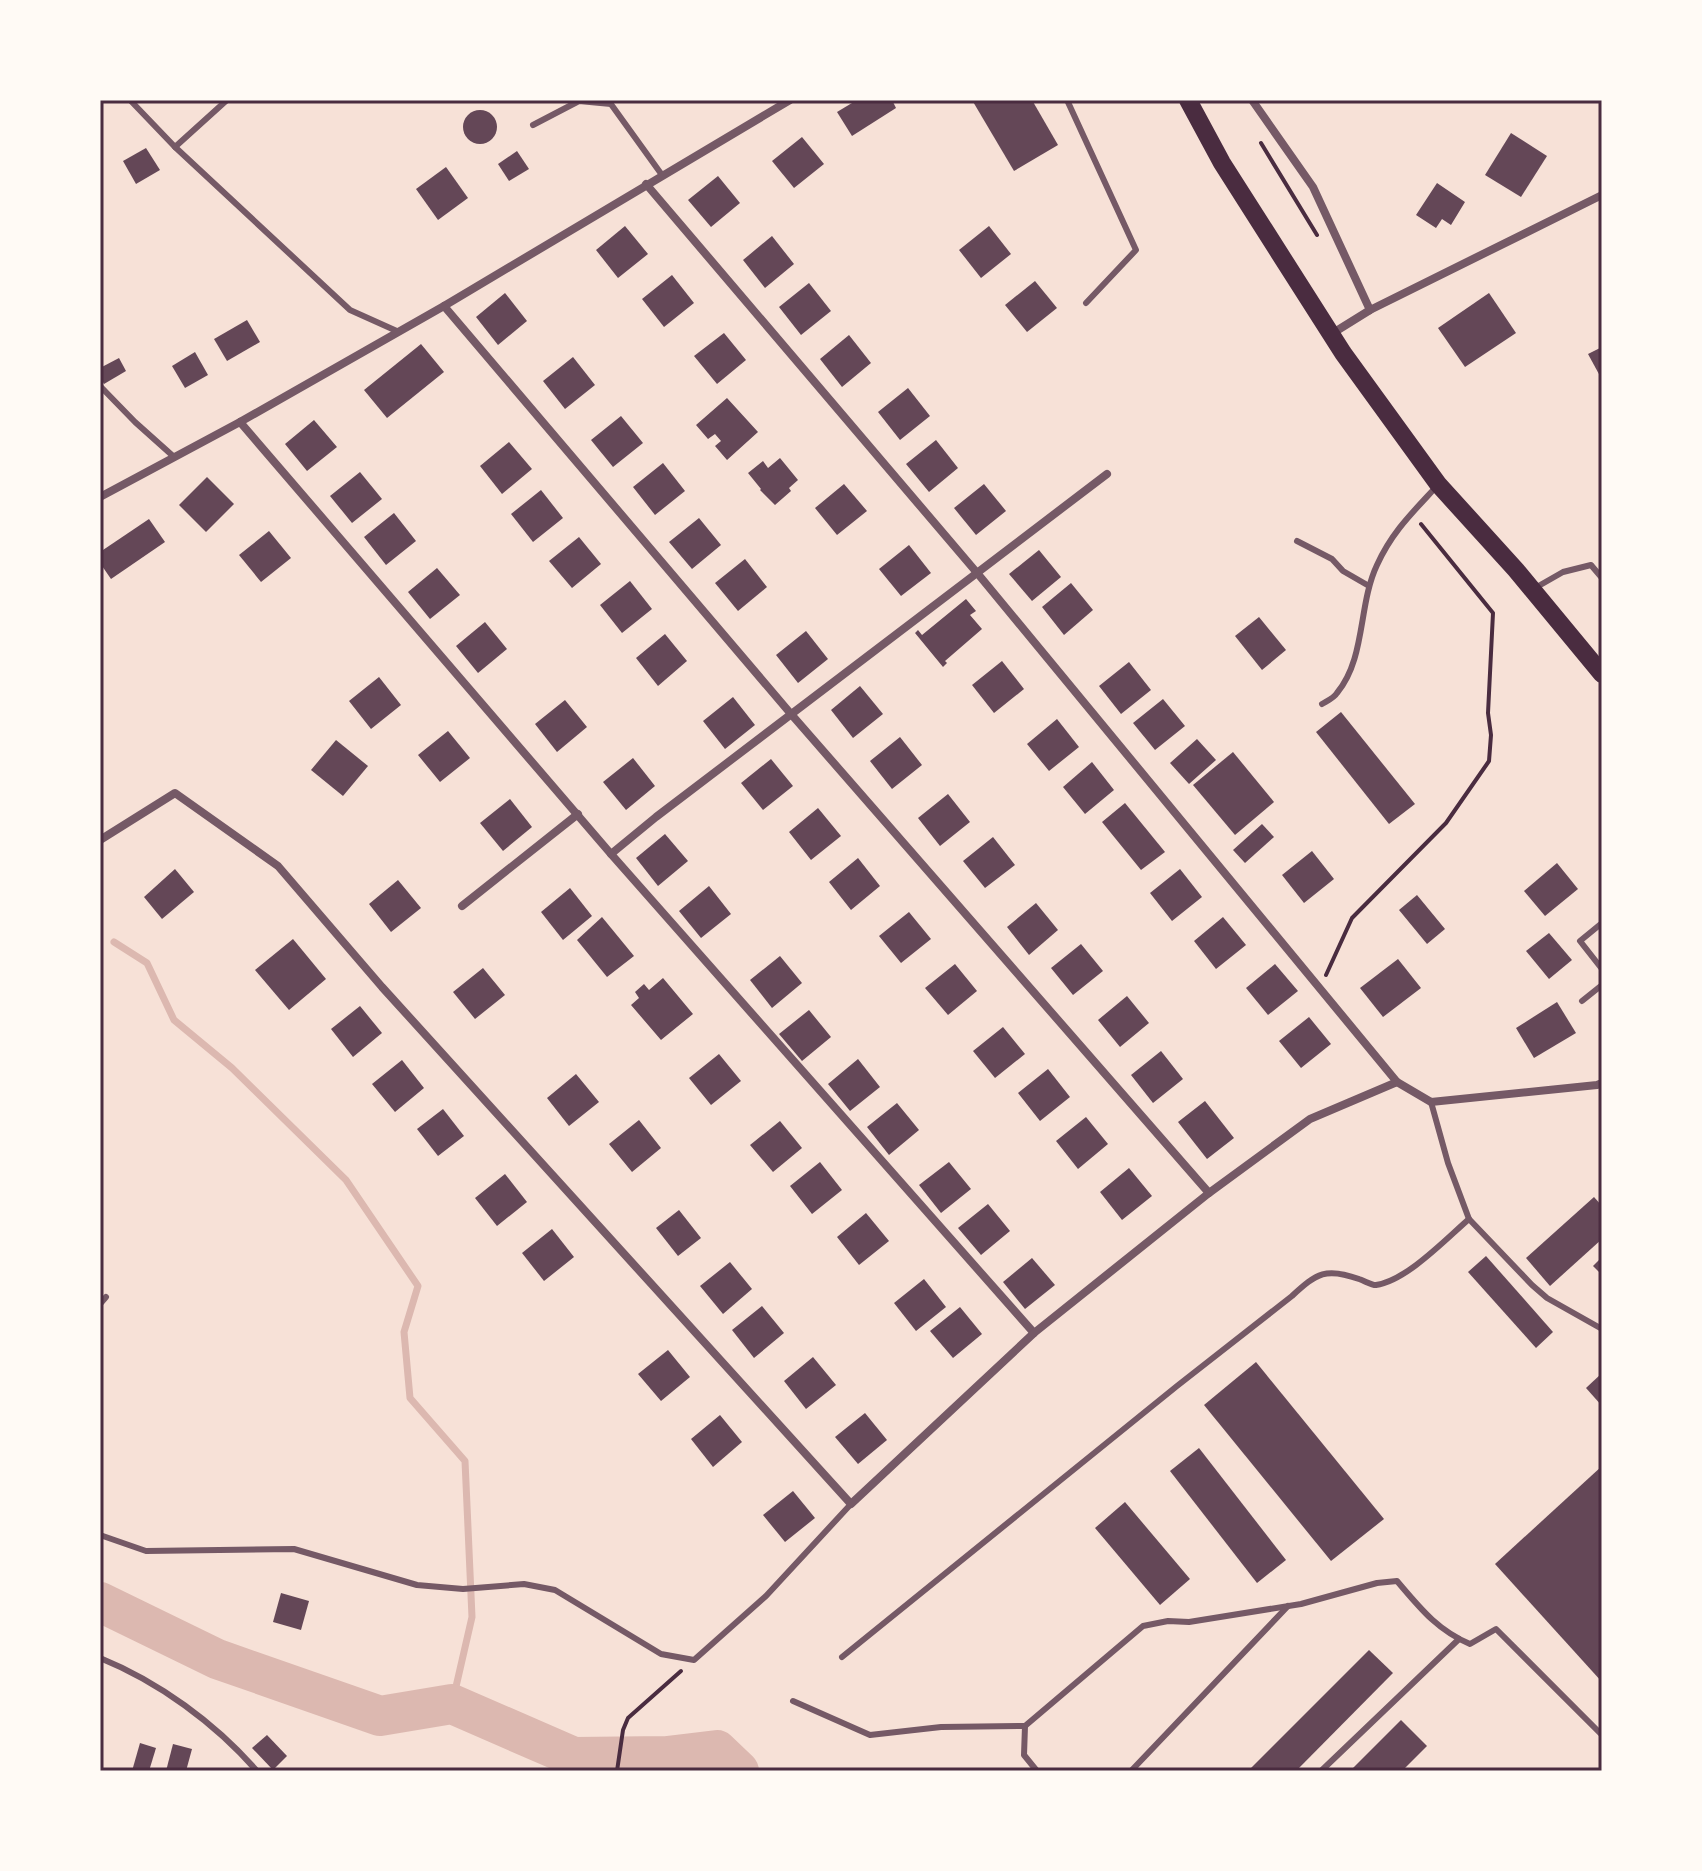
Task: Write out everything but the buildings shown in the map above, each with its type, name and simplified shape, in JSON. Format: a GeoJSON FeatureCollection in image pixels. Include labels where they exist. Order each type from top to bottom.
{"type":"FeatureCollection","features":[{"type":"Feature","properties":{"kind":"main road"},"geometry":{"type":"LineString","coordinates":[[1188,100],[1222,163],[1330,335],[1438,484],[1602,674]]}},
{"type":"Feature","properties":{"kind":"street"},"geometry":{"type":"LineString","coordinates":[[100,497],[399,332],[790,100]]}},
{"type":"Feature","properties":{"kind":"street"},"geometry":{"type":"LineString","coordinates":[[1252,100],[1313,187],[1370,310]]}},
{"type":"Feature","properties":{"kind":"street"},"geometry":{"type":"LineString","coordinates":[[646,184],[978,574],[1397,1082],[1431,1102],[1602,1083]]}},
{"type":"Feature","properties":{"kind":"street"},"geometry":{"type":"LineString","coordinates":[[1330,335],[1370,310],[1602,195]]}},
{"type":"Feature","properties":{"kind":"street"},"geometry":{"type":"LineString","coordinates":[[444,306],[791,714],[1209,1193]]}},
{"type":"Feature","properties":{"kind":"street"},"geometry":{"type":"LineString","coordinates":[[240,422],[611,854],[1034,1333]]}},
{"type":"Feature","properties":{"kind":"street"},"geometry":{"type":"LineString","coordinates":[[611,854],[1107,474]]}},
{"type":"Feature","properties":{"kind":"street"},"geometry":{"type":"LineString","coordinates":[[100,840],[175,793],[278,866],[382,987],[851,1504],[1034,1333],[1209,1193],[1310,1119],[1397,1082]]}},
{"type":"Feature","properties":{"kind":"street"},"geometry":{"type":"LineString","coordinates":[[462,906],[578,814]]}},
{"type":"Feature","properties":{"kind":"lane"},"geometry":{"type":"LineString","coordinates":[[130,100],[175,147],[350,310],[399,332]]}},
{"type":"Feature","properties":{"kind":"lane"},"geometry":{"type":"LineString","coordinates":[[175,147],[227,100]]}},
{"type":"Feature","properties":{"kind":"lane"},"geometry":{"type":"LineString","coordinates":[[1067,100],[1136,250],[1086,303]]}},
{"type":"Feature","properties":{"kind":"lane"},"geometry":{"type":"LineString","coordinates":[[533,125],[579,101],[609,102],[662,175]]}},
{"type":"Feature","properties":{"kind":"lane"},"geometry":{"type":"LineString","coordinates":[[100,386],[173,456]]}},
{"type":"Feature","properties":{"kind":"lane"},"geometry":{"type":"LineString","coordinates":[[1322,704],[1337,694],[1353,665],[1369,586],[1377,564],[1398,527],[1438,484]]}},
{"type":"Feature","properties":{"kind":"lane"},"geometry":{"type":"LineString","coordinates":[[1297,541],[1332,559],[1343,571],[1369,586]]}},
{"type":"Feature","properties":{"kind":"lane"},"geometry":{"type":"LineString","coordinates":[[1532,590],[1563,572],[1591,565],[1602,576]]}},
{"type":"Feature","properties":{"kind":"lane"},"geometry":{"type":"LineString","coordinates":[[1602,923],[1580,941],[1602,969]]}},
{"type":"Feature","properties":{"kind":"lane"},"geometry":{"type":"LineString","coordinates":[[1582,1001],[1602,985]]}},
{"type":"Feature","properties":{"kind":"lane"},"geometry":{"type":"LineString","coordinates":[[1431,1102],[1448,1163],[1469,1219],[1547,1298],[1602,1329]]}},
{"type":"Feature","properties":{"kind":"lane"},"geometry":{"type":"LineString","coordinates":[[842,1657],[1308,1281],[1336,1271],[1374,1285],[1402,1276],[1469,1219]]}},
{"type":"Feature","properties":{"kind":"lane"},"geometry":{"type":"LineString","coordinates":[[100,1304],[106,1297]]}},
{"type":"Feature","properties":{"kind":"lane"},"geometry":{"type":"LineString","coordinates":[[100,1535],[146,1551],[294,1549],[417,1585],[477,1589],[524,1584],[555,1590],[661,1654],[694,1660],[766,1596],[851,1504]]}},
{"type":"Feature","properties":{"kind":"lane"},"geometry":{"type":"LineString","coordinates":[[793,1701],[870,1735],[941,1727],[1025,1726],[1143,1626],[1288,1606],[1377,1583],[1397,1581],[1431,1620],[1451,1636],[1470,1644],[1496,1629],[1602,1735]]}},
{"type":"Feature","properties":{"kind":"lane"},"geometry":{"type":"LineString","coordinates":[[1131,1771],[1288,1606]]}},
{"type":"Feature","properties":{"kind":"lane"},"geometry":{"type":"LineString","coordinates":[[1321,1771],[1459,1639]]}},
{"type":"Feature","properties":{"kind":"lane"},"geometry":{"type":"LineString","coordinates":[[100,1658],[131,1671],[195,1712],[243,1754],[257,1771]]}},
{"type":"Feature","properties":{"kind":"lane"},"geometry":{"type":"LineString","coordinates":[[1025,1726],[1024,1755],[1037,1771]]}},
{"type":"Feature","properties":{"kind":"path"},"geometry":{"type":"LineString","coordinates":[[1260,141],[1321,242]]}},
{"type":"Feature","properties":{"kind":"path"},"geometry":{"type":"LineString","coordinates":[[1320,988],[1352,918],[1446,823],[1489,761],[1493,613],[1411,513]]}},
{"type":"Feature","properties":{"kind":"path"},"geometry":{"type":"LineString","coordinates":[[617,1771],[623,1730],[628,1718],[694,1660]]}},
{"type":"Feature","properties":{"kind":"waterway"},"geometry":{"type":"LineString","coordinates":[[114,942],[147,963],[174,1020],[232,1068],[346,1180],[418,1286],[404,1332],[410,1398],[465,1461],[472,1617],[452,1704]]}},
{"type":"Feature","properties":{"kind":"waterway"},"geometry":{"type":"LineString","coordinates":[[100,1602],[217,1659],[380,1716],[452,1704],[574,1757],[667,1756],[717,1750],[739,1771]]}}]}
